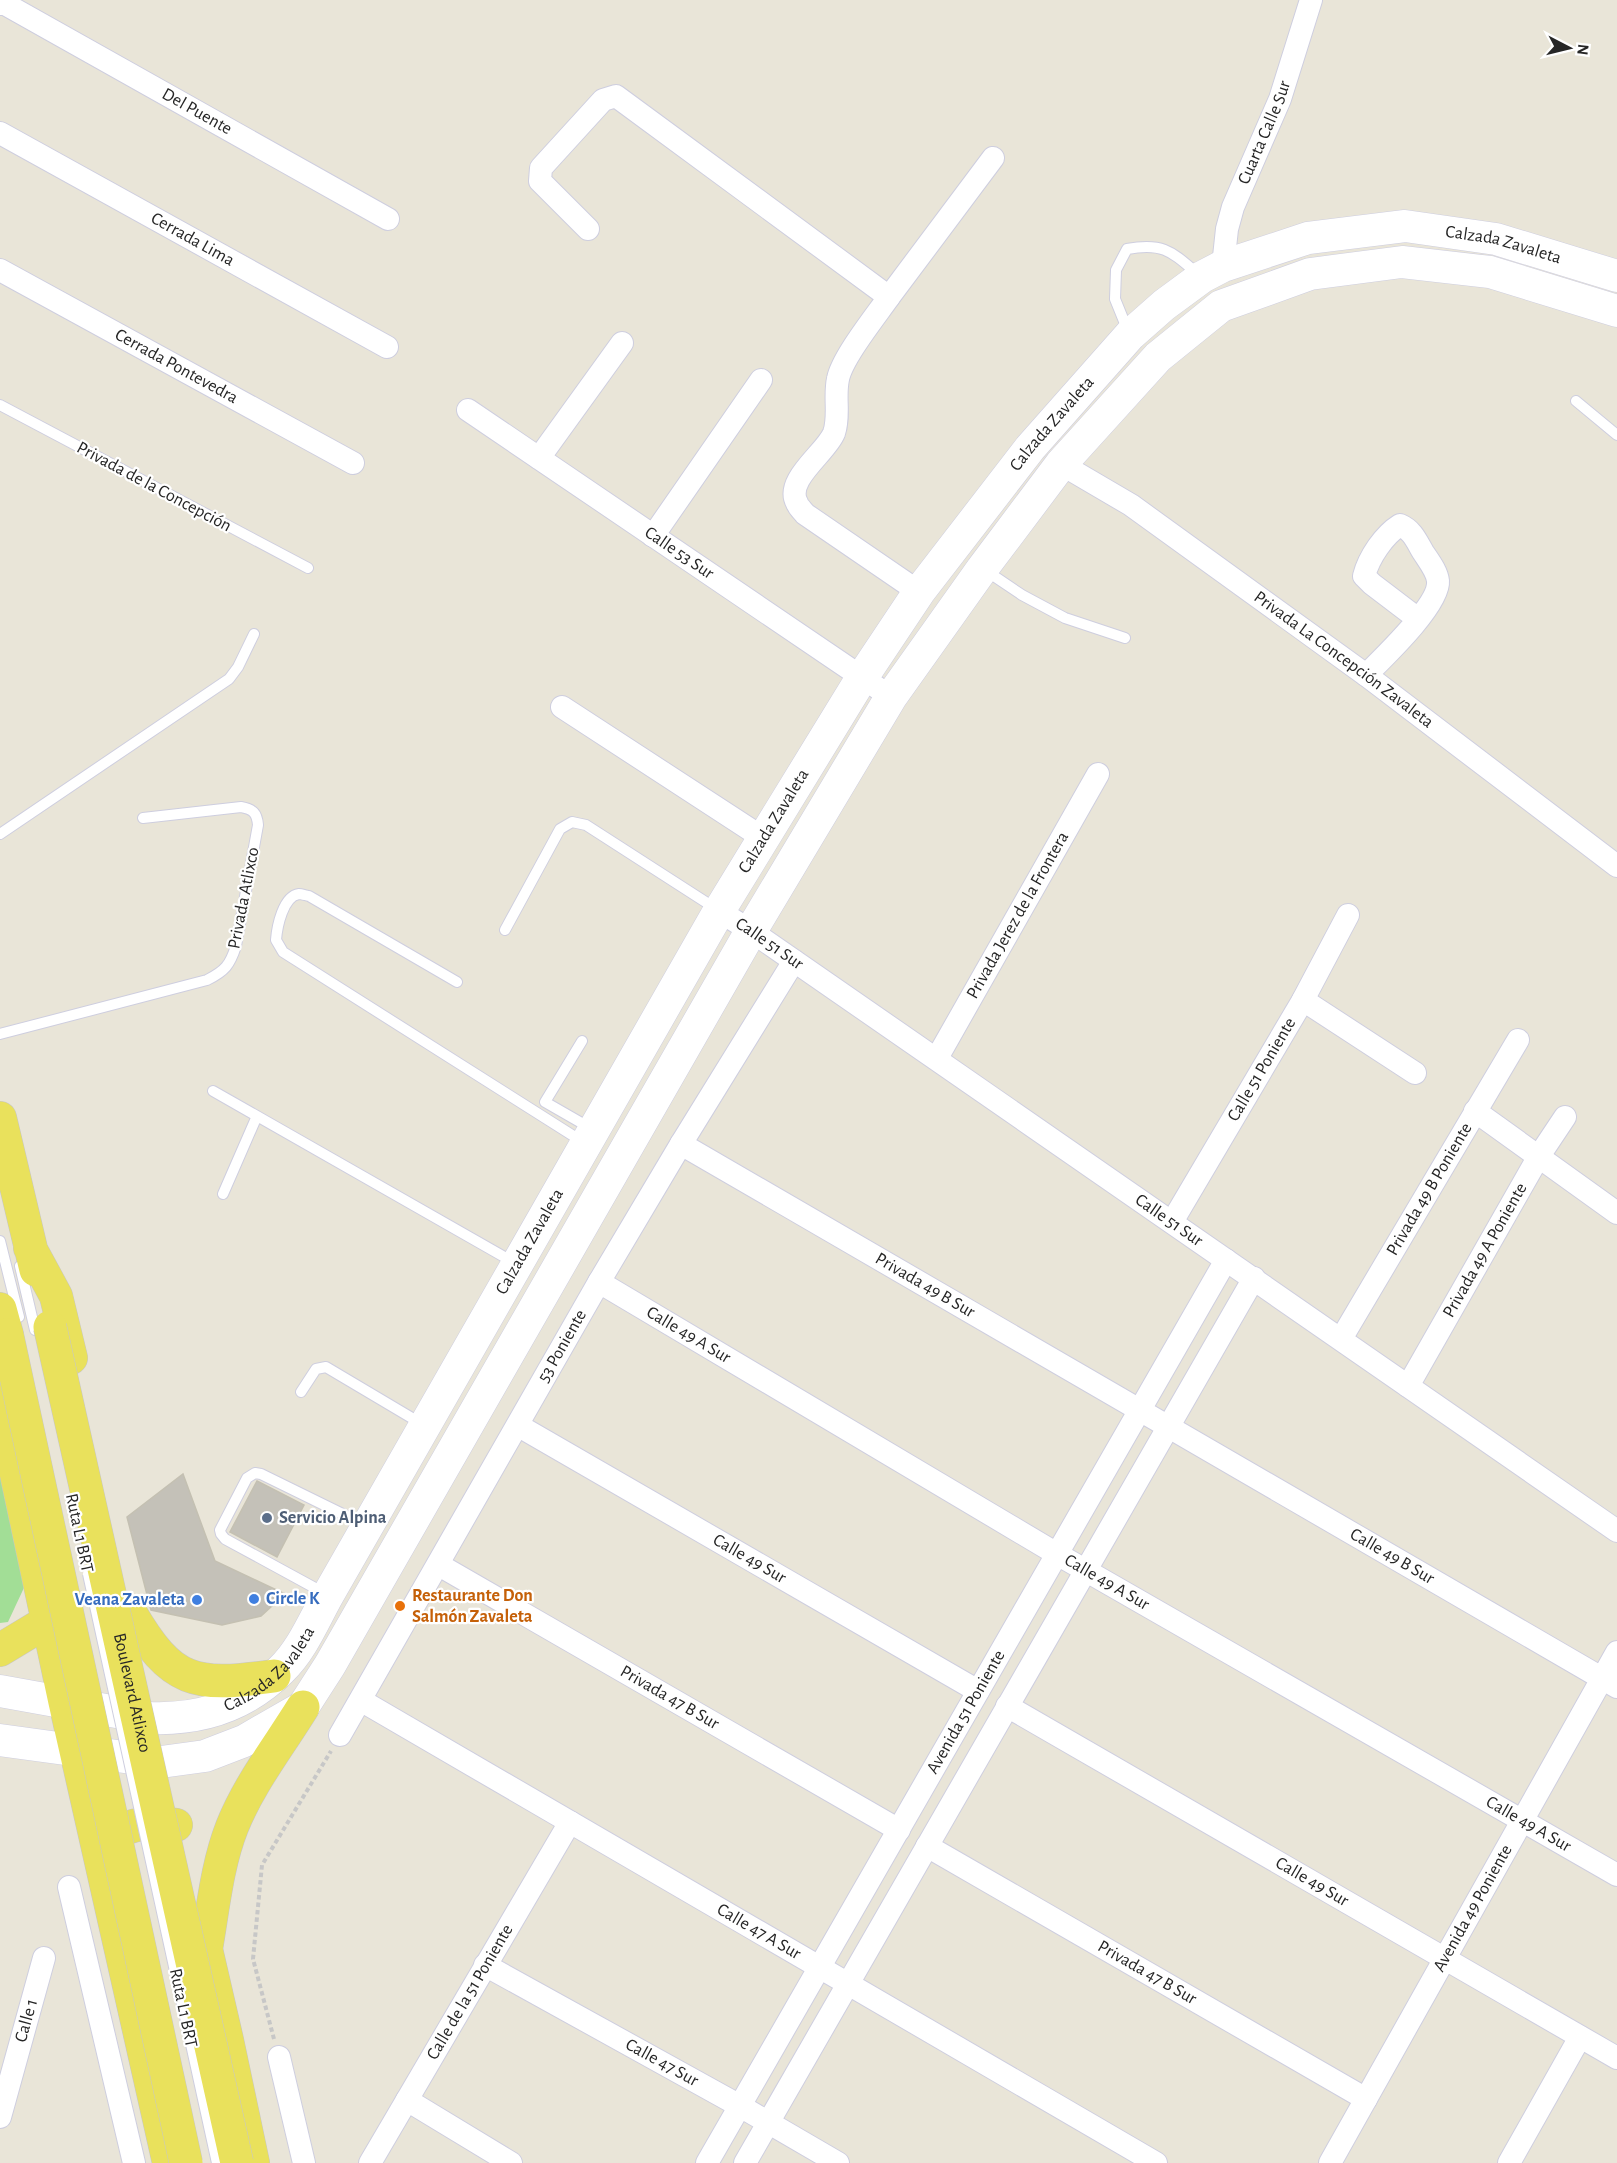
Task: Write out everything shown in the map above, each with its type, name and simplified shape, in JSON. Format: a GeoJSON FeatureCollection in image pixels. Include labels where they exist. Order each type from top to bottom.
{"type":"FeatureCollection","features":[{"type":"Feature","properties":{"kind":"main road","name":"Calzada Zavaleta"},"geometry":{"type":"LineString","coordinates":[[0,1691],[150,1718],[187,1717],[218,1710],[247,1697],[282,1670],[298,1648],[719,911],[861,679],[919,592],[1030,448],[1130,335],[1164,305],[1213,272],[1308,238],[1405,226],[1496,239],[1617,276]]}},
{"type":"Feature","properties":{"kind":"main road","name":"Calzada Zavaleta"},"geometry":{"type":"LineString","coordinates":[[0,1740],[160,1762],[205,1756],[244,1741],[303,1707],[330,1665],[751,931],[891,697],[1060,464],[1158,357],[1221,306],[1310,274],[1402,262],[1490,272],[1617,311]]}},
{"type":"Feature","properties":{"kind":"main road","name":"Boulevard Atlixco"},"geometry":{"type":"LineString","coordinates":[[0,1118],[25,1329],[186,2163]]}},
{"type":"Feature","properties":{"kind":"main road"},"geometry":{"type":"LineString","coordinates":[[16,1247],[56,1296],[130,1612],[150,1718],[206,1949],[253,2163]]}},
{"type":"Feature","properties":{"kind":"main road","name":"Boulevard Atlixco"},"geometry":{"type":"LineString","coordinates":[[25,1329],[237,2163]]}},
{"type":"Feature","properties":{"kind":"main road"},"geometry":{"type":"LineString","coordinates":[[0,1397],[65,1702],[169,2163]]}},
{"type":"Feature","properties":{"kind":"main road"},"geometry":{"type":"LineString","coordinates":[[48,1621],[65,1638],[83,1645],[103,1641],[112,1636],[130,1612]]}},
{"type":"Feature","properties":{"kind":"main road"},"geometry":{"type":"LineString","coordinates":[[130,1612],[146,1640],[164,1660],[185,1675],[226,1682],[274,1676]]}},
{"type":"Feature","properties":{"kind":"main road"},"geometry":{"type":"LineString","coordinates":[[0,1650],[48,1621]]}},
{"type":"Feature","properties":{"kind":"main road"},"geometry":{"type":"LineString","coordinates":[[206,1949],[224,1855],[232,1827],[245,1800],[303,1707]]}},
{"type":"Feature","properties":{"kind":"main road"},"geometry":{"type":"LineString","coordinates":[[98,1845],[108,1836],[133,1825],[148,1822],[176,1825]]}},
{"type":"Feature","properties":{"kind":"street","name":"Cuarta Calle Sur"},"geometry":{"type":"LineString","coordinates":[[1213,272],[1233,207],[1280,99],[1311,0]]}},
{"type":"Feature","properties":{"kind":"street","name":"Del Puente"},"geometry":{"type":"LineString","coordinates":[[2,3],[388,219]]}},
{"type":"Feature","properties":{"kind":"street"},"geometry":{"type":"LineString","coordinates":[[588,229],[540,181],[541,168],[603,100],[616,96],[889,297]]}},
{"type":"Feature","properties":{"kind":"street","name":"Cerrada Lima"},"geometry":{"type":"LineString","coordinates":[[0,134],[387,347]]}},
{"type":"Feature","properties":{"kind":"street"},"geometry":{"type":"LineString","coordinates":[[919,592],[805,514],[795,502],[795,489],[800,476],[833,434],[837,420],[837,381],[841,367],[889,297],[993,158]]}},
{"type":"Feature","properties":{"kind":"street","name":"Cerrada Pontevedra"},"geometry":{"type":"LineString","coordinates":[[0,270],[353,463]]}},
{"type":"Feature","properties":{"kind":"street"},"geometry":{"type":"LineString","coordinates":[[539,458],[622,343]]}},
{"type":"Feature","properties":{"kind":"street"},"geometry":{"type":"LineString","coordinates":[[653,536],[760,380]]}},
{"type":"Feature","properties":{"kind":"street","name":"Calle 53 Sur"},"geometry":{"type":"LineString","coordinates":[[468,410],[861,679],[891,697]]}},
{"type":"Feature","properties":{"kind":"street","name":"Privada La Concepción Zavaleta"},"geometry":{"type":"LineString","coordinates":[[1060,464],[1131,505],[1366,675],[1617,866]]}},
{"type":"Feature","properties":{"kind":"street"},"geometry":{"type":"LineString","coordinates":[[1366,675],[1408,632],[1418,618]]}},
{"type":"Feature","properties":{"kind":"street"},"geometry":{"type":"LineString","coordinates":[[562,707],[763,838]]}},
{"type":"Feature","properties":{"kind":"street","name":"Privada Jerez de la Frontera"},"geometry":{"type":"LineString","coordinates":[[936,1058],[1098,774]]}},
{"type":"Feature","properties":{"kind":"street","name":"Calle 51 Sur"},"geometry":{"type":"LineString","coordinates":[[719,911],[936,1058],[1617,1531]]}},
{"type":"Feature","properties":{"kind":"street","name":"Calle 51 Poniente"},"geometry":{"type":"LineString","coordinates":[[1172,1222],[1303,1000],[1348,915]]}},
{"type":"Feature","properties":{"kind":"street","name":"53 Poniente"},"geometry":{"type":"LineString","coordinates":[[340,1735],[362,1701],[599,1282],[794,961]]}},
{"type":"Feature","properties":{"kind":"street"},"geometry":{"type":"LineString","coordinates":[[1303,1000],[1415,1073]]}},
{"type":"Feature","properties":{"kind":"street","name":"Privada 49 B Poniente"},"geometry":{"type":"LineString","coordinates":[[1341,1339],[1518,1040]]}},
{"type":"Feature","properties":{"kind":"street"},"geometry":{"type":"LineString","coordinates":[[1475,1111],[1617,1213]]}},
{"type":"Feature","properties":{"kind":"street","name":"Privada 49 A Poniente"},"geometry":{"type":"LineString","coordinates":[[1407,1386],[1539,1156],[1565,1117]]}},
{"type":"Feature","properties":{"kind":"street","name":"Privada 49 B Sur"},"geometry":{"type":"LineString","coordinates":[[681,1144],[1168,1427]]}},
{"type":"Feature","properties":{"kind":"street","name":"Avenida 51 Poniente"},"geometry":{"type":"LineString","coordinates":[[707,2163],[1226,1260]]}},
{"type":"Feature","properties":{"kind":"street","name":"Avenida 51 Poniente"},"geometry":{"type":"LineString","coordinates":[[745,2163],[1254,1278]]}},
{"type":"Feature","properties":{"kind":"street","name":"Calle 49 A Sur"},"geometry":{"type":"LineString","coordinates":[[599,1282],[1085,1571],[1617,1875]]}},
{"type":"Feature","properties":{"kind":"street","name":"Calle 49 Sur"},"geometry":{"type":"LineString","coordinates":[[519,1425],[978,1691]]}},
{"type":"Feature","properties":{"kind":"street","name":"Calle 49 B Sur"},"geometry":{"type":"LineString","coordinates":[[1168,1427],[1610,1683]]}},
{"type":"Feature","properties":{"kind":"street","name":"Privada 47 B Sur"},"geometry":{"type":"LineString","coordinates":[[439,1565],[899,1830]]}},
{"type":"Feature","properties":{"kind":"street","name":"Avenida 49 Poniente"},"geometry":{"type":"LineString","coordinates":[[1330,2163],[1523,1821],[1610,1683],[1617,1652]]}},
{"type":"Feature","properties":{"kind":"street","name":"Calle 47 A Sur"},"geometry":{"type":"LineString","coordinates":[[362,1701],[1156,2163]]}},
{"type":"Feature","properties":{"kind":"street","name":"Calle 49 Sur"},"geometry":{"type":"LineString","coordinates":[[1007,1706],[1617,2058]]}},
{"type":"Feature","properties":{"kind":"street","name":"Calle de la 51 Poniente"},"geometry":{"type":"LineString","coordinates":[[370,2163],[570,1822]]}},
{"type":"Feature","properties":{"kind":"street","name":"Privada 47 B Sur"},"geometry":{"type":"LineString","coordinates":[[927,1846],[1366,2099]]}},
{"type":"Feature","properties":{"kind":"street"},"geometry":{"type":"LineString","coordinates":[[69,1887],[134,2163]]}},
{"type":"Feature","properties":{"kind":"street","name":"Calle 1"},"geometry":{"type":"LineString","coordinates":[[0,2117],[44,1958]]}},
{"type":"Feature","properties":{"kind":"street","name":"Calle 47 Sur"},"geometry":{"type":"LineString","coordinates":[[485,1965],[838,2163]]}},
{"type":"Feature","properties":{"kind":"street"},"geometry":{"type":"LineString","coordinates":[[1509,2163],[1580,2037]]}},
{"type":"Feature","properties":{"kind":"street"},"geometry":{"type":"LineString","coordinates":[[279,2057],[304,2163]]}},
{"type":"Feature","properties":{"kind":"street"},"geometry":{"type":"LineString","coordinates":[[407,2100],[511,2163]]}},
{"type":"Feature","properties":{"kind":"lane"},"geometry":{"type":"LineString","coordinates":[[1130,335],[1115,298],[1116,270],[1127,249],[1148,245],[1172,252],[1213,272]]}},
{"type":"Feature","properties":{"kind":"lane"},"geometry":{"type":"LineString","coordinates":[[1576,401],[1617,435]]}},
{"type":"Feature","properties":{"kind":"lane","name":"Privada de la Concepción"},"geometry":{"type":"LineString","coordinates":[[0,405],[308,568]]}},
{"type":"Feature","properties":{"kind":"lane"},"geometry":{"type":"LineString","coordinates":[[982,569],[1022,595],[1065,618],[1125,638]]}},
{"type":"Feature","properties":{"kind":"lane"},"geometry":{"type":"LineString","coordinates":[[0,834],[229,679],[238,667],[254,634]]}},
{"type":"Feature","properties":{"kind":"lane","name":"Privada Atlixco"},"geometry":{"type":"LineString","coordinates":[[0,1034],[207,980],[220,974],[231,961],[236,946],[258,825],[257,816],[250,809],[241,807],[143,818]]}},
{"type":"Feature","properties":{"kind":"lane"},"geometry":{"type":"LineString","coordinates":[[505,930],[560,829],[572,822],[586,825],[719,911]]}},
{"type":"Feature","properties":{"kind":"lane"},"geometry":{"type":"LineString","coordinates":[[456,982],[309,896],[300,894],[291,897],[286,904],[276,940],[283,952],[537,1114],[590,1137]]}},
{"type":"Feature","properties":{"kind":"lane"},"geometry":{"type":"LineString","coordinates":[[537,1114],[582,1041]]}},
{"type":"Feature","properties":{"kind":"lane"},"geometry":{"type":"LineString","coordinates":[[213,1091],[517,1265]]}},
{"type":"Feature","properties":{"kind":"lane"},"geometry":{"type":"LineString","coordinates":[[544,1102],[590,1137]]}},
{"type":"Feature","properties":{"kind":"lane"},"geometry":{"type":"LineString","coordinates":[[223,1194],[257,1116]]}},
{"type":"Feature","properties":{"kind":"lane"},"geometry":{"type":"LineString","coordinates":[[301,1392],[316,1369],[326,1367],[425,1426]]}},
{"type":"Feature","properties":{"kind":"lane"},"geometry":{"type":"LineString","coordinates":[[328,1595],[225,1539],[220,1534],[247,1478],[255,1473],[261,1474],[368,1526]]}},
{"type":"Feature","properties":{"kind":"lane","name":"Ruta L1 BRT"},"geometry":{"type":"LineString","coordinates":[[86,1561],[217,2163]]}},
{"type":"Feature","properties":{"kind":"lane"},"geometry":{"type":"LineString","coordinates":[[100,1695],[105,1718]]}},
{"type":"Feature","properties":{"kind":"lane"},"geometry":{"type":"LineString","coordinates":[[111,1741],[116,1765]]}},
{"type":"Feature","properties":{"kind":"lane"},"geometry":{"type":"LineString","coordinates":[[126,1812],[131,1835]]}},
{"type":"Feature","properties":{"kind":"path"},"geometry":{"type":"LineString","coordinates":[[279,2057],[253,1959],[262,1865],[340,1735]]}},
{"type":"Feature","properties":{"kind":"green space"},"geometry":{"type":"Polygon","coordinates":[[[0,1438],[29,1577],[8,1622],[0,1623],[0,1438]]]}},
{"type":"Feature","properties":{"kind":"building"},"geometry":{"type":"Polygon","coordinates":[[[183,1474],[215,1561],[285,1594],[261,1616],[222,1625],[151,1610],[127,1517],[183,1474]]]}},
{"type":"Feature","properties":{"kind":"building","name":"Servicio Alpina"},"geometry":{"type":"Polygon","coordinates":[[[257,1481],[304,1505],[277,1557],[230,1532],[257,1481]]]}},
{"type":"Feature","properties":{"kind":"place","name":"Servicio Alpina"},"geometry":{"type":"Point","coordinates":[267,1518]}},
{"type":"Feature","properties":{"kind":"place","name":"Circle K"},"geometry":{"type":"Point","coordinates":[254,1599]}},
{"type":"Feature","properties":{"kind":"place","name":"Veana Zavaleta"},"geometry":{"type":"Point","coordinates":[197,1600]}},
{"type":"Feature","properties":{"kind":"place","name":"Restaurante Don Salmón Zavaleta"},"geometry":{"type":"Point","coordinates":[400,1606]}}]}
